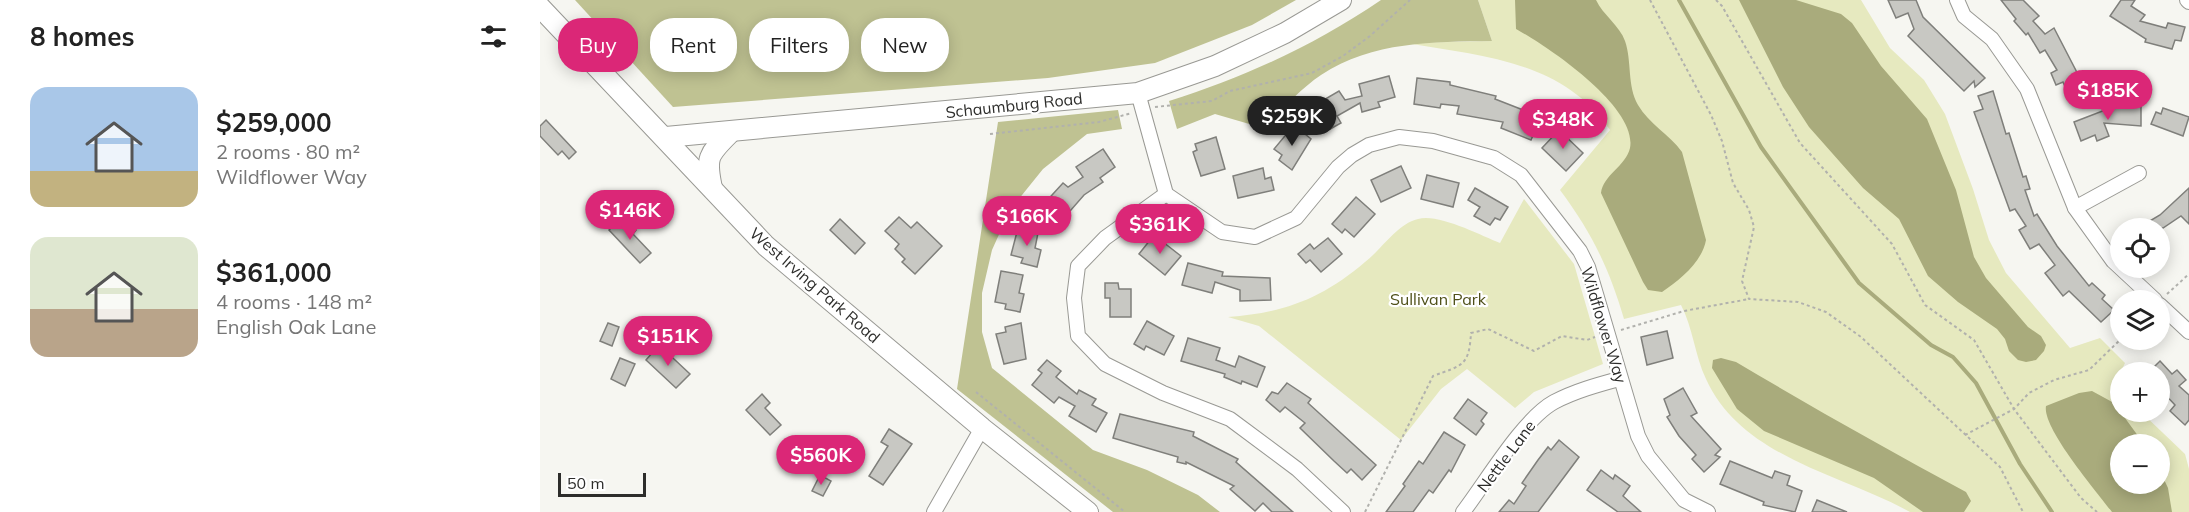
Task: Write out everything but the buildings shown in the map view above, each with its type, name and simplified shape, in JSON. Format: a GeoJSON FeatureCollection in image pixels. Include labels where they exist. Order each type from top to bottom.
{"type":"FeatureCollection","features":[{"type":"Feature","properties":{"kind":"main road","name":"Schaumburg Road"},"geometry":{"type":"LineString","coordinates":[[666,137],[1140,102],[1285,33],[1341,0]]}},
{"type":"Feature","properties":{"kind":"main road","name":"West Irving Park Road"},"geometry":{"type":"LineString","coordinates":[[540,7],[666,137],[766,246],[982,428],[1088,512]]}},
{"type":"Feature","properties":{"kind":"main road"},"geometry":{"type":"LineString","coordinates":[[712,188],[708,160],[710,152],[731,132]]}},
{"type":"Feature","properties":{"kind":"street"},"geometry":{"type":"LineString","coordinates":[[1957,0],[1964,16],[1992,39],[2027,89],[2075,208],[2113,261],[2144,290]]}},
{"type":"Feature","properties":{"kind":"street"},"geometry":{"type":"LineString","coordinates":[[1140,102],[1166,194],[1105,238],[1078,266],[1074,298],[1078,336],[1105,364],[1163,393],[1230,419],[1298,469],[1343,512]]}},
{"type":"Feature","properties":{"kind":"street","name":"Wildflower Way"},"geometry":{"type":"LineString","coordinates":[[1166,194],[1222,232],[1255,237],[1296,218],[1352,155],[1384,140],[1414,137],[1494,158],[1521,175],[1580,251],[1588,267],[1634,425],[1648,456],[1684,500],[1708,512]]}},
{"type":"Feature","properties":{"kind":"street"},"geometry":{"type":"LineString","coordinates":[[2075,208],[2139,174]]}},
{"type":"Feature","properties":{"kind":"street"},"geometry":{"type":"LineString","coordinates":[[2170,314],[2189,332]]}},
{"type":"Feature","properties":{"kind":"street","name":"Nettle Lane"},"geometry":{"type":"LineString","coordinates":[[1463,512],[1533,419],[1563,398],[1583,389],[1619,379]]}},
{"type":"Feature","properties":{"kind":"street"},"geometry":{"type":"LineString","coordinates":[[934,512],[982,428]]}},
{"type":"Feature","properties":{"kind":"path"},"geometry":{"type":"LineString","coordinates":[[990,134],[1099,122],[1140,102],[1161,105],[1212,101],[1230,91],[1312,73],[1361,43],[1410,0]]}},
{"type":"Feature","properties":{"kind":"path"},"geometry":{"type":"LineString","coordinates":[[1650,0],[1711,115],[1722,141],[1733,183],[1752,218],[1754,226],[1742,281],[1749,299]]}},
{"type":"Feature","properties":{"kind":"path"},"geometry":{"type":"LineString","coordinates":[[1716,0],[1722,6],[1800,143],[1892,244],[1925,305],[1974,340],[2014,408],[2081,498],[2097,512]]}},
{"type":"Feature","properties":{"kind":"path"},"geometry":{"type":"LineString","coordinates":[[2170,291],[2189,274]]}},
{"type":"Feature","properties":{"kind":"path"},"geometry":{"type":"LineString","coordinates":[[1365,512],[1433,376],[1461,366],[1470,356],[1470,333],[1488,329],[1534,351],[1562,336],[1587,340],[1684,311],[1749,299],[1798,302],[1826,312],[1861,337],[2000,467],[2023,512]]}},
{"type":"Feature","properties":{"kind":"path"},"geometry":{"type":"LineString","coordinates":[[1965,435],[2014,408],[2029,393],[2054,380],[2090,370],[2110,350]]}},
{"type":"Feature","properties":{"kind":"path"},"geometry":{"type":"LineString","coordinates":[[976,392],[1125,512]]}},
{"type":"Feature","properties":{"kind":"green space"},"geometry":{"type":"Polygon","coordinates":[[[1478,0],[1861,0],[1890,48],[1924,80],[1945,114],[1989,240],[2006,273],[2070,348],[2100,338],[2124,362],[2110,362],[2110,422],[2152,422],[2164,434],[2110,434],[2110,494],[2170,494],[2170,440],[2185,454],[2189,469],[2189,512],[1910,512],[1796,461],[1768,446],[1743,428],[1722,406],[1702,370],[1681,305],[1624,319],[1612,283],[1598,252],[1560,190],[1610,130],[1591,107],[1569,89],[1519,66],[1464,52],[1406,43],[1492,41],[1478,0]]]}},
{"type":"Feature","properties":{"kind":"green space","name":"Sullivan Park"},"geometry":{"type":"Polygon","coordinates":[[[1524,199],[1574,264],[1603,364],[1534,392],[1515,408],[1467,369],[1441,389],[1401,440],[1259,326],[1228,317],[1284,308],[1317,295],[1349,275],[1403,226],[1418,219],[1436,219],[1447,222],[1500,243],[1524,199]]]}},
{"type":"Feature","properties":{"kind":"shaded area"},"geometry":{"type":"Polygon","coordinates":[[[575,0],[1296,0],[1252,25],[1155,63],[1048,78],[673,107],[638,69],[638,18],[591,18],[575,0]]]}},
{"type":"Feature","properties":{"kind":"shaded area"},"geometry":{"type":"Polygon","coordinates":[[[1381,0],[1478,0],[1492,41],[1426,43],[1361,55],[1321,75],[1298,93],[1263,128],[1215,114],[1177,129],[1169,101],[1197,92],[1279,58],[1331,31],[1381,0]]]}},
{"type":"Feature","properties":{"kind":"shaded area"},"geometry":{"type":"Polygon","coordinates":[[[1515,0],[1596,0],[1625,41],[1632,90],[1638,105],[1682,152],[1706,240],[1695,263],[1683,276],[1662,292],[1648,290],[1643,282],[1601,193],[1606,181],[1624,160],[1630,148],[1629,132],[1620,114],[1606,97],[1568,63],[1516,29],[1515,0]]]}},
{"type":"Feature","properties":{"kind":"shaded area"},"geometry":{"type":"Polygon","coordinates":[[[1739,0],[1796,0],[1841,14],[1852,23],[1881,66],[1927,119],[1956,190],[1974,257],[1986,278],[2028,327],[2041,336],[2046,345],[2036,360],[2026,362],[2018,360],[2009,351],[2005,339],[1997,329],[1958,302],[1928,276],[1899,219],[1863,188],[1809,127],[1783,87],[1739,0]]]}},
{"type":"Feature","properties":{"kind":"shaded area"},"geometry":{"type":"Polygon","coordinates":[[[1118,110],[1122,129],[1087,134],[1043,169],[1010,210],[992,250],[982,293],[982,332],[992,368],[1093,450],[1147,470],[1198,495],[1220,512],[1113,512],[957,389],[998,122],[1118,110]]]}},
{"type":"Feature","properties":{"kind":"shaded area"},"geometry":{"type":"Polygon","coordinates":[[[1721,358],[1736,362],[1966,492],[1971,501],[1964,512],[1923,512],[1874,478],[1764,431],[1737,409],[1712,368],[1713,360],[1721,358]]]}},
{"type":"Feature","properties":{"kind":"shaded area"},"geometry":{"type":"Polygon","coordinates":[[[2092,391],[2110,401],[2110,422],[2128,422],[2137,434],[2110,434],[2110,494],[2169,494],[2172,512],[2112,512],[2083,475],[2061,444],[2047,416],[2046,406],[2079,393],[2092,391]]]}},
{"type":"Feature","properties":{"kind":"waterway"},"geometry":{"type":"LineString","coordinates":[[1679,0],[1761,147],[1859,283],[1931,345],[1953,357],[1976,383],[2020,464],[2052,512]]}}]}
